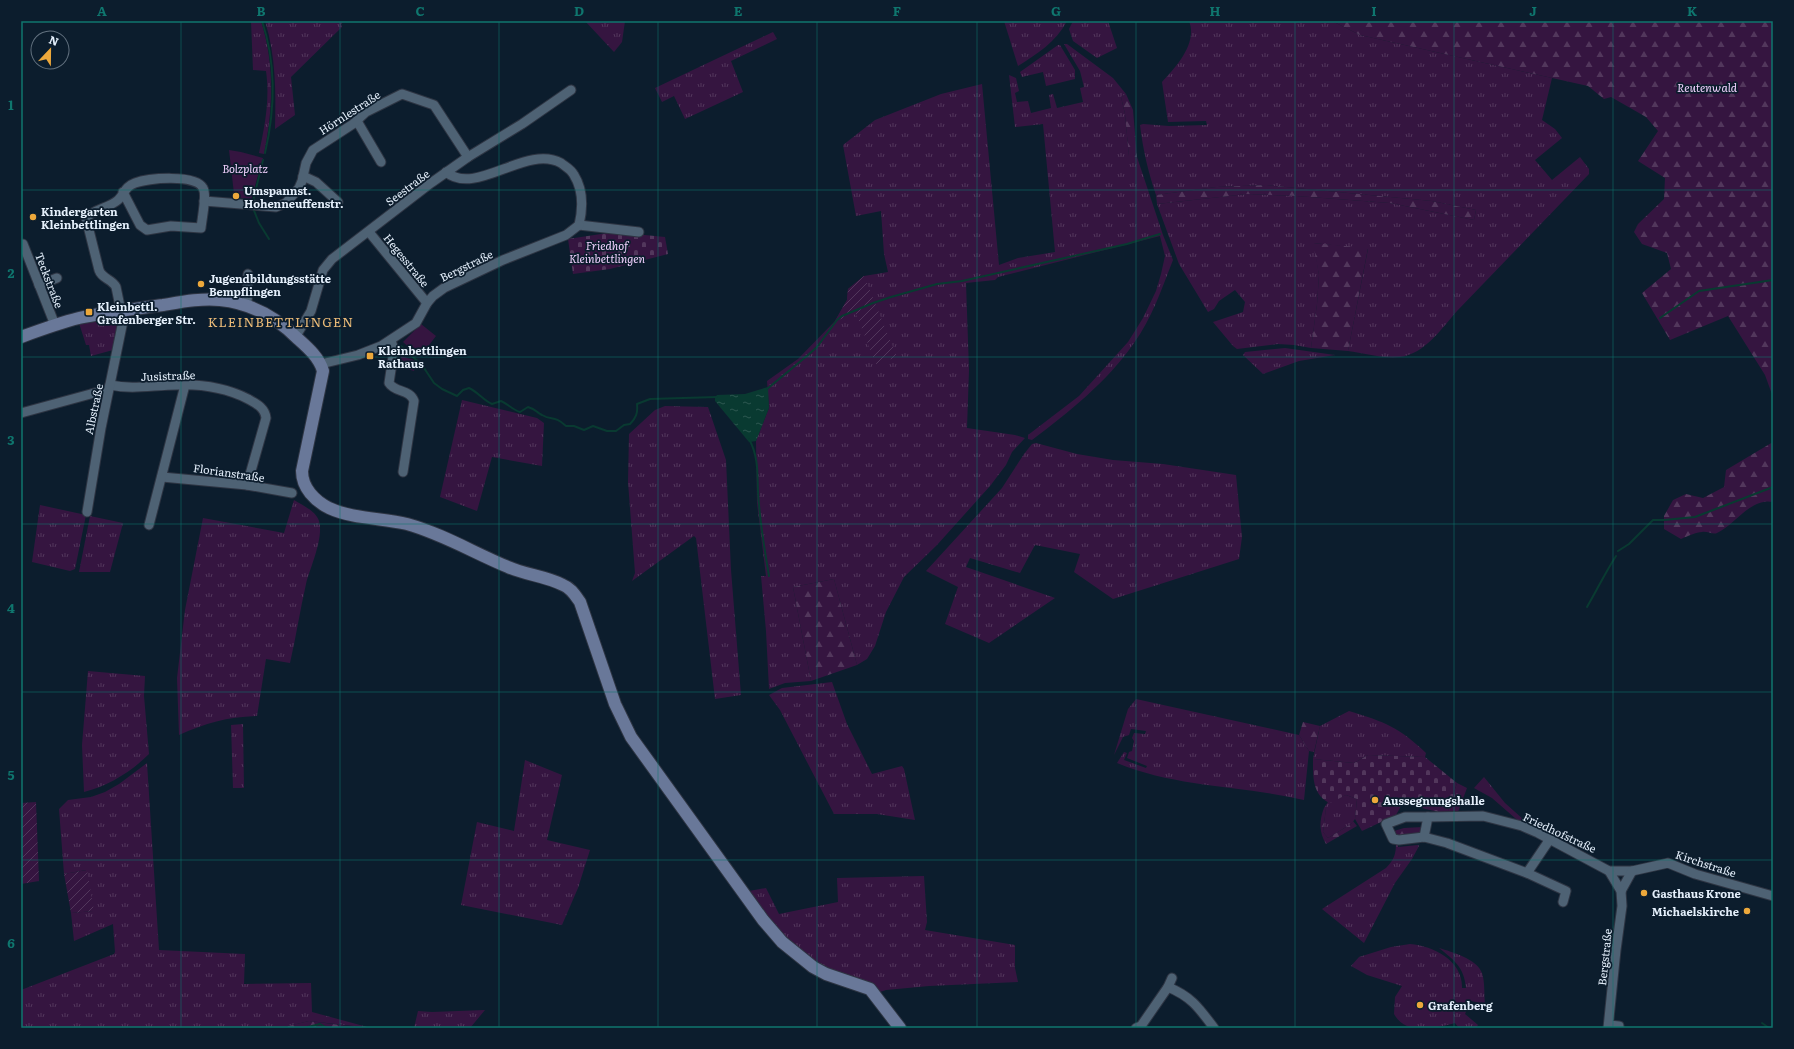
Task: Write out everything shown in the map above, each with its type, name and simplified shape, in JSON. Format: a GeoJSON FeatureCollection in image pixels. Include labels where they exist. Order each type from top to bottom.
{"type":"FeatureCollection","features":[{"type":"Feature","properties":{"kind":"street","name":"Seestraße"},"geometry":{"type":"LineString","coordinates":[[296,336],[308,319],[320,276],[327,264],[409,199],[446,172],[522,124],[572,90]]}},
{"type":"Feature","properties":{"kind":"street","name":"Hörnlestraße"},"geometry":{"type":"LineString","coordinates":[[204,201],[276,207],[282,206],[299,188],[304,176],[306,163],[313,150],[357,121],[366,112],[399,94],[410,96],[434,105],[468,157]]}},
{"type":"Feature","properties":{"kind":"street"},"geometry":{"type":"LineString","coordinates":[[357,121],[381,162]]}},
{"type":"Feature","properties":{"kind":"street"},"geometry":{"type":"LineString","coordinates":[[446,172],[451,176],[476,178],[533,160],[543,158],[556,161],[572,172],[580,186],[582,200],[579,225],[639,232]]}},
{"type":"Feature","properties":{"kind":"street"},"geometry":{"type":"LineString","coordinates":[[458,164],[465,178]]}},
{"type":"Feature","properties":{"kind":"street"},"geometry":{"type":"LineString","coordinates":[[304,176],[316,182],[338,202]]}},
{"type":"Feature","properties":{"kind":"street"},"geometry":{"type":"LineString","coordinates":[[161,179],[186,179],[200,184],[204,188],[201,228],[171,226],[150,230],[140,225],[123,192],[135,183],[161,179]]}},
{"type":"Feature","properties":{"kind":"street","name":"Albstraße"},"geometry":{"type":"LineString","coordinates":[[87,512],[96,453],[123,321],[114,284],[100,273],[85,221],[88,216],[118,200],[123,192]]}},
{"type":"Feature","properties":{"kind":"street","name":"Bergstraße"},"geometry":{"type":"LineString","coordinates":[[321,364],[371,350],[392,340],[416,323],[427,303],[433,296],[458,281],[566,235],[579,225]]}},
{"type":"Feature","properties":{"kind":"street","name":"Hegesstraße"},"geometry":{"type":"LineString","coordinates":[[368,232],[427,303]]}},
{"type":"Feature","properties":{"kind":"street","name":"Teckstraße"},"geometry":{"type":"LineString","coordinates":[[23,244],[55,325]]}},
{"type":"Feature","properties":{"kind":"street"},"geometry":{"type":"LineString","coordinates":[[247,306],[248,274]]}},
{"type":"Feature","properties":{"kind":"street"},"geometry":{"type":"LineString","coordinates":[[39,285],[58,278]]}},
{"type":"Feature","properties":{"kind":"street"},"geometry":{"type":"LineString","coordinates":[[21,337],[77,319],[121,310],[208,300],[230,302],[247,306],[276,320],[296,336],[321,364],[323,371],[308,439],[302,477],[311,494],[323,504],[336,511],[354,516],[397,522],[417,527],[451,540],[508,567],[564,585],[573,591],[580,602],[615,704],[631,737],[763,920],[782,942],[813,967],[826,974],[870,989],[900,1028]]}},
{"type":"Feature","properties":{"kind":"street"},"geometry":{"type":"LineString","coordinates":[[392,340],[394,350],[389,383],[394,388],[409,394],[414,401],[403,472]]}},
{"type":"Feature","properties":{"kind":"street"},"geometry":{"type":"LineString","coordinates":[[149,525],[185,385]]}},
{"type":"Feature","properties":{"kind":"street","name":"Jusistraße"},"geometry":{"type":"LineString","coordinates":[[109,387],[129,388],[185,385],[220,389],[244,397],[263,409],[266,418],[247,485]]}},
{"type":"Feature","properties":{"kind":"street"},"geometry":{"type":"LineString","coordinates":[[21,414],[109,387]]}},
{"type":"Feature","properties":{"kind":"street","name":"Florianstraße"},"geometry":{"type":"LineString","coordinates":[[162,476],[247,485],[292,493]]}},
{"type":"Feature","properties":{"kind":"street"},"geometry":{"type":"LineString","coordinates":[[1424,837],[1428,816]]}},
{"type":"Feature","properties":{"kind":"street","name":"Friedhofstraße"},"geometry":{"type":"LineString","coordinates":[[1563,902],[1566,891],[1527,873],[1447,843],[1424,837],[1399,840],[1393,839],[1386,824],[1405,817],[1483,816],[1522,826],[1609,870],[1632,871]]}},
{"type":"Feature","properties":{"kind":"street"},"geometry":{"type":"LineString","coordinates":[[1527,873],[1550,839]]}},
{"type":"Feature","properties":{"kind":"street","name":"Kirchstraße"},"geometry":{"type":"LineString","coordinates":[[1632,871],[1668,863],[1695,874],[1773,896]]}},
{"type":"Feature","properties":{"kind":"street","name":"Bergstraße"},"geometry":{"type":"LineString","coordinates":[[1609,870],[1621,891],[1622,906],[1608,1027],[1618,1026],[1619,1028]]}},
{"type":"Feature","properties":{"kind":"street"},"geometry":{"type":"LineString","coordinates":[[1621,891],[1632,871]]}},
{"type":"Feature","properties":{"kind":"street"},"geometry":{"type":"LineString","coordinates":[[1136,1028],[1140,1026],[1168,987],[1172,978]]}},
{"type":"Feature","properties":{"kind":"street"},"geometry":{"type":"LineString","coordinates":[[1168,987],[1180,992],[1197,1004],[1214,1028]]}},
{"type":"Feature","properties":{"kind":"green space"},"geometry":{"type":"Polygon","coordinates":[[[251,21],[261,21],[269,54],[271,104],[264,154],[259,153],[266,112],[267,81],[266,71],[253,70],[251,21]]]}},
{"type":"Feature","properties":{"kind":"green space"},"geometry":{"type":"Polygon","coordinates":[[[265,21],[344,21],[341,24],[342,27],[291,77],[295,115],[275,129],[275,88],[273,61],[269,34],[265,21]]]}},
{"type":"Feature","properties":{"kind":"green space"},"geometry":{"type":"Polygon","coordinates":[[[585,21],[625,21],[622,42],[614,52],[585,21]]]}},
{"type":"Feature","properties":{"kind":"green space"},"geometry":{"type":"Polygon","coordinates":[[[1004,21],[1067,21],[1052,41],[1018,66],[1004,21]]]}},
{"type":"Feature","properties":{"kind":"green space"},"geometry":{"type":"Polygon","coordinates":[[[1073,21],[1108,21],[1117,48],[1097,58],[1073,41],[1069,29],[1073,21]]]}},
{"type":"Feature","properties":{"kind":"green space"},"geometry":{"type":"Polygon","coordinates":[[[1189,21],[1332,21],[1360,35],[1552,78],[1542,120],[1555,129],[1562,138],[1535,160],[1552,180],[1580,157],[1589,169],[1589,174],[1457,311],[1439,332],[1425,346],[1409,355],[1400,357],[1380,357],[1348,351],[1368,249],[1314,243],[1319,275],[1311,348],[1278,344],[1237,349],[1213,322],[1243,312],[1245,302],[1235,290],[1219,301],[1214,309],[1208,312],[1179,264],[1157,204],[1247,194],[1390,203],[1474,220],[1476,210],[1432,201],[1266,185],[1216,187],[1156,195],[1146,160],[1140,125],[1207,125],[1206,121],[1168,122],[1162,82],[1179,62],[1188,46],[1191,38],[1189,21]]]}},
{"type":"Feature","properties":{"kind":"green space","name":"Reutenwald"},"geometry":{"type":"Polygon","coordinates":[[[1332,21],[1773,21],[1773,397],[1765,375],[1728,316],[1670,340],[1642,293],[1671,269],[1667,253],[1642,244],[1634,232],[1638,224],[1664,199],[1665,178],[1638,161],[1658,131],[1646,117],[1611,97],[1604,99],[1588,86],[1360,35],[1332,21]]]}},
{"type":"Feature","properties":{"kind":"green space"},"geometry":{"type":"Polygon","coordinates":[[[773,32],[777,39],[731,61],[743,92],[685,119],[674,96],[662,102],[655,88],[773,32]]]}},
{"type":"Feature","properties":{"kind":"green space"},"geometry":{"type":"Polygon","coordinates":[[[1064,44],[1067,44],[1113,78],[1126,94],[1121,97],[1125,114],[1129,156],[1137,157],[1173,260],[1161,292],[1146,323],[1134,343],[1112,371],[1087,396],[1032,440],[1028,439],[1028,435],[1079,396],[1128,342],[1143,318],[1156,291],[1165,256],[1160,236],[998,277],[995,280],[966,283],[969,370],[967,428],[1015,435],[1025,438],[1012,452],[1006,465],[990,486],[937,545],[904,577],[886,612],[875,646],[867,659],[857,665],[834,579],[793,587],[811,681],[785,683],[769,689],[761,576],[766,576],[757,503],[756,441],[769,408],[767,381],[798,359],[835,321],[847,300],[848,289],[864,276],[888,272],[884,254],[881,211],[856,216],[843,145],[875,120],[941,94],[982,84],[999,265],[1018,258],[1055,252],[1043,124],[1015,127],[1009,75],[1016,78],[1019,91],[1015,93],[1017,102],[1028,101],[1031,113],[1051,108],[1049,95],[1053,94],[1057,108],[1083,102],[1080,88],[1084,87],[1080,71],[1064,44]]]}},
{"type":"Feature","properties":{"kind":"green space"},"geometry":{"type":"Polygon","coordinates":[[[1060,45],[1075,70],[1075,79],[1046,86],[1043,72],[1022,77],[1020,72],[1060,45]]]}},
{"type":"Feature","properties":{"kind":"green space"},"geometry":{"type":"Polygon","coordinates":[[[1126,94],[1133,110],[1137,157],[1129,157],[1125,114],[1121,97],[1126,94]]]}},
{"type":"Feature","properties":{"kind":"green space","name":"Bolzplatz"},"geometry":{"type":"Polygon","coordinates":[[[229,150],[263,158],[251,200],[237,197],[236,194],[234,194],[229,150]]]}},
{"type":"Feature","properties":{"kind":"green space"},"geometry":{"type":"Polygon","coordinates":[[[1266,185],[1432,201],[1476,210],[1474,220],[1390,203],[1247,194],[1157,204],[1156,195],[1216,187],[1266,185]]]}},
{"type":"Feature","properties":{"kind":"green space","name":"Friedhof Kleinbettlingen"},"geometry":{"type":"Polygon","coordinates":[[[614,232],[665,237],[668,254],[610,269],[573,274],[568,239],[614,232]]]}},
{"type":"Feature","properties":{"kind":"green space"},"geometry":{"type":"Polygon","coordinates":[[[1313,243],[1368,248],[1348,351],[1311,348],[1319,275],[1313,243]]]}},
{"type":"Feature","properties":{"kind":"green space"},"geometry":{"type":"Polygon","coordinates":[[[864,276],[897,357],[876,364],[856,314],[835,321],[847,300],[848,289],[864,276]]]}},
{"type":"Feature","properties":{"kind":"green space"},"geometry":{"type":"Polygon","coordinates":[[[110,319],[115,320],[118,326],[113,350],[91,356],[89,345],[86,345],[79,323],[110,319]]]}},
{"type":"Feature","properties":{"kind":"green space"},"geometry":{"type":"Polygon","coordinates":[[[421,324],[436,336],[420,357],[403,342],[421,324]]]}},
{"type":"Feature","properties":{"kind":"green space"},"geometry":{"type":"Polygon","coordinates":[[[1285,348],[1335,355],[1299,361],[1263,374],[1243,355],[1245,352],[1285,348]]]}},
{"type":"Feature","properties":{"kind":"green space"},"geometry":{"type":"Polygon","coordinates":[[[401,356],[417,361],[414,371],[397,366],[401,356]]]}},
{"type":"Feature","properties":{"kind":"green space"},"geometry":{"type":"Polygon","coordinates":[[[462,400],[537,418],[544,423],[542,466],[492,457],[477,511],[440,497],[462,400]]]}},
{"type":"Feature","properties":{"kind":"green space"},"geometry":{"type":"Polygon","coordinates":[[[665,406],[708,407],[726,460],[731,570],[741,695],[715,699],[696,538],[694,536],[632,581],[635,573],[628,482],[629,434],[655,410],[665,406]]]}},
{"type":"Feature","properties":{"kind":"green space"},"geometry":{"type":"Polygon","coordinates":[[[1773,442],[1773,502],[1765,502],[1750,508],[1717,533],[1700,532],[1681,539],[1664,529],[1664,516],[1673,500],[1686,494],[1703,498],[1724,487],[1726,470],[1773,442]]]}},
{"type":"Feature","properties":{"kind":"green space"},"geometry":{"type":"Polygon","coordinates":[[[1036,443],[1077,454],[1113,460],[1163,464],[1236,475],[1242,537],[1239,559],[1113,599],[1074,572],[1080,554],[1035,545],[1020,573],[970,558],[966,567],[1055,598],[989,643],[945,624],[958,587],[926,571],[1002,488],[1024,454],[1032,444],[1036,443]]]}},
{"type":"Feature","properties":{"kind":"green space"},"geometry":{"type":"Polygon","coordinates":[[[294,500],[315,514],[319,521],[320,536],[306,584],[290,663],[266,659],[257,716],[217,721],[179,735],[177,678],[185,610],[203,518],[284,533],[294,500]]]}},
{"type":"Feature","properties":{"kind":"green space"},"geometry":{"type":"Polygon","coordinates":[[[40,505],[86,515],[75,569],[70,571],[32,562],[40,505]]]}},
{"type":"Feature","properties":{"kind":"green space"},"geometry":{"type":"Polygon","coordinates":[[[90,516],[123,523],[110,572],[79,572],[90,516]]]}},
{"type":"Feature","properties":{"kind":"green space"},"geometry":{"type":"Polygon","coordinates":[[[834,579],[857,665],[811,681],[793,587],[834,579]]]}},
{"type":"Feature","properties":{"kind":"green space"},"geometry":{"type":"Polygon","coordinates":[[[88,671],[145,676],[144,696],[149,754],[135,767],[119,778],[84,792],[82,745],[88,671]]]}},
{"type":"Feature","properties":{"kind":"green space"},"geometry":{"type":"Polygon","coordinates":[[[832,682],[847,724],[872,774],[902,766],[904,769],[915,820],[877,814],[834,814],[780,710],[769,695],[782,688],[832,682]]]}},
{"type":"Feature","properties":{"kind":"green space"},"geometry":{"type":"Polygon","coordinates":[[[1136,699],[1299,735],[1309,751],[1304,800],[1256,791],[1186,782],[1140,771],[1117,763],[1124,752],[1127,753],[1124,760],[1146,768],[1147,766],[1127,758],[1129,752],[1132,751],[1134,741],[1132,738],[1134,733],[1145,734],[1146,731],[1131,729],[1129,735],[1123,737],[1114,755],[1128,709],[1136,699]]]}},
{"type":"Feature","properties":{"kind":"green space"},"geometry":{"type":"Polygon","coordinates":[[[1349,711],[1391,726],[1408,737],[1426,753],[1425,757],[1368,755],[1354,763],[1313,759],[1320,726],[1349,711]]]}},
{"type":"Feature","properties":{"kind":"green space"},"geometry":{"type":"Polygon","coordinates":[[[1303,722],[1320,726],[1314,752],[1309,751],[1299,735],[1303,722]]]}},
{"type":"Feature","properties":{"kind":"green space"},"geometry":{"type":"Polygon","coordinates":[[[243,724],[244,788],[233,788],[231,725],[243,724]]]}},
{"type":"Feature","properties":{"kind":"green space"},"geometry":{"type":"Polygon","coordinates":[[[1368,755],[1425,757],[1457,783],[1447,814],[1409,805],[1401,806],[1396,815],[1362,831],[1355,819],[1357,799],[1346,795],[1330,803],[1324,800],[1320,795],[1315,784],[1313,759],[1354,763],[1368,755]]]}},
{"type":"Feature","properties":{"kind":"green space"},"geometry":{"type":"Polygon","coordinates":[[[525,760],[562,775],[547,840],[590,850],[578,888],[562,925],[461,905],[477,822],[514,831],[525,760]]]}},
{"type":"Feature","properties":{"kind":"green space"},"geometry":{"type":"Polygon","coordinates":[[[147,763],[159,950],[245,954],[244,984],[311,983],[312,1012],[371,1028],[309,1021],[280,1028],[21,1028],[21,990],[114,954],[115,952],[113,924],[74,941],[71,913],[93,911],[86,870],[64,874],[59,809],[68,800],[91,797],[105,792],[119,784],[147,763]]]}},
{"type":"Feature","properties":{"kind":"green space"},"geometry":{"type":"Polygon","coordinates":[[[1484,777],[1505,803],[1524,820],[1523,825],[1492,798],[1474,788],[1484,777]]]}},
{"type":"Feature","properties":{"kind":"green space"},"geometry":{"type":"Polygon","coordinates":[[[1457,783],[1467,788],[1458,812],[1447,814],[1457,783]]]}},
{"type":"Feature","properties":{"kind":"green space"},"geometry":{"type":"Polygon","coordinates":[[[1346,795],[1357,799],[1355,819],[1351,824],[1328,838],[1323,832],[1326,808],[1324,808],[1328,802],[1346,795]]]}},
{"type":"Feature","properties":{"kind":"green space"},"geometry":{"type":"Polygon","coordinates":[[[36,802],[39,881],[21,884],[21,803],[36,802]]]}},
{"type":"Feature","properties":{"kind":"green space"},"geometry":{"type":"Polygon","coordinates":[[[1324,808],[1326,808],[1323,832],[1328,838],[1351,824],[1353,821],[1357,826],[1326,844],[1320,826],[1324,808]]]}},
{"type":"Feature","properties":{"kind":"green space"},"geometry":{"type":"Polygon","coordinates":[[[1423,827],[1418,835],[1396,836],[1394,831],[1404,828],[1423,827]]]}},
{"type":"Feature","properties":{"kind":"green space"},"geometry":{"type":"Polygon","coordinates":[[[1396,843],[1398,843],[1398,847],[1419,846],[1412,859],[1395,883],[1364,943],[1322,909],[1386,868],[1394,857],[1396,843]]]}},
{"type":"Feature","properties":{"kind":"green space"},"geometry":{"type":"Polygon","coordinates":[[[87,870],[94,911],[71,913],[64,874],[87,870]]]}},
{"type":"Feature","properties":{"kind":"green space"},"geometry":{"type":"Polygon","coordinates":[[[924,876],[927,922],[925,930],[1015,945],[1015,968],[1018,982],[929,986],[886,990],[880,992],[823,967],[802,954],[780,934],[749,891],[766,888],[779,914],[838,902],[837,878],[924,876]]]}},
{"type":"Feature","properties":{"kind":"green space"},"geometry":{"type":"Polygon","coordinates":[[[1410,944],[1428,948],[1445,957],[1458,970],[1462,988],[1466,988],[1461,970],[1454,961],[1439,948],[1470,960],[1479,968],[1484,980],[1485,1004],[1471,1001],[1465,1014],[1478,1025],[1476,1028],[1459,1028],[1455,1023],[1422,1029],[1413,1028],[1406,1025],[1399,1021],[1394,1014],[1395,997],[1402,986],[1367,975],[1351,966],[1359,957],[1391,947],[1410,944]]]}},
{"type":"Feature","properties":{"kind":"green space"},"geometry":{"type":"Polygon","coordinates":[[[485,1010],[470,1028],[414,1028],[418,1011],[432,1012],[485,1010]]]}},
{"type":"Feature","properties":{"kind":"green space"},"geometry":{"type":"Polygon","coordinates":[[[309,1021],[364,1028],[280,1028],[309,1021]]]}},
{"type":"Feature","properties":{"kind":"water"},"geometry":{"type":"Polygon","coordinates":[[[768,387],[769,408],[756,441],[749,442],[715,401],[715,398],[717,395],[745,394],[768,387]]]}},
{"type":"Feature","properties":{"kind":"waterway"},"geometry":{"type":"LineString","coordinates":[[262,21],[267,37],[272,70],[271,120],[265,153]]}},
{"type":"Feature","properties":{"kind":"waterway"},"geometry":{"type":"LineString","coordinates":[[253,201],[263,160]]}},
{"type":"Feature","properties":{"kind":"waterway"},"geometry":{"type":"LineString","coordinates":[[253,208],[259,223],[269,239]]}},
{"type":"Feature","properties":{"kind":"waterway"},"geometry":{"type":"LineString","coordinates":[[767,389],[817,347],[837,320],[842,316],[873,303],[937,284],[962,281],[1127,244],[1160,234]]}},
{"type":"Feature","properties":{"kind":"waterway"},"geometry":{"type":"LineString","coordinates":[[1660,318],[1699,291],[1773,280]]}},
{"type":"Feature","properties":{"kind":"waterway"},"geometry":{"type":"LineString","coordinates":[[401,346],[422,365],[434,383],[442,389],[457,396],[463,390],[469,388],[492,404],[501,401],[520,412],[528,407],[545,417],[559,420],[566,426],[574,426],[584,430],[593,426],[607,431],[616,431],[624,425],[630,424],[634,420],[637,413],[637,404],[650,399],[717,397]]}},
{"type":"Feature","properties":{"kind":"waterway"},"geometry":{"type":"LineString","coordinates":[[749,439],[753,447],[757,463],[758,496],[769,576]]}},
{"type":"Feature","properties":{"kind":"waterway"},"geometry":{"type":"LineString","coordinates":[[1618,551],[1629,544],[1653,520],[1695,517],[1773,487]]}},
{"type":"Feature","properties":{"kind":"waterway"},"geometry":{"type":"LineString","coordinates":[[1587,607],[1616,556]]}},
{"type":"Feature","properties":{"kind":"waterway"},"geometry":{"type":"LineString","coordinates":[[1762,1023],[1769,1028]]}},
{"type":"Feature","properties":{"kind":"waterway"},"geometry":{"type":"LineString","coordinates":[[304,1028],[320,1024],[327,1028]]}},
{"type":"Feature","properties":{"kind":"place","name":"Umspannst. Hohenneuffenstr."},"geometry":{"type":"Point","coordinates":[236,196]}},
{"type":"Feature","properties":{"kind":"place","name":"Kindergarten Kleinbettlingen"},"geometry":{"type":"Point","coordinates":[33,217]}},
{"type":"Feature","properties":{"kind":"place","name":"Jugendbildungsstätte Bempflingen"},"geometry":{"type":"Point","coordinates":[201,284]}},
{"type":"Feature","properties":{"kind":"place","name":"Kleinbettl. Grafenberger Str."},"geometry":{"type":"Point","coordinates":[89,312]}},
{"type":"Feature","properties":{"kind":"place","name":"Kleinbettlingen Rathaus"},"geometry":{"type":"Point","coordinates":[370,356]}},
{"type":"Feature","properties":{"kind":"place","name":"Aussegnungshalle"},"geometry":{"type":"Point","coordinates":[1375,800]}},
{"type":"Feature","properties":{"kind":"place","name":"Gasthaus Krone"},"geometry":{"type":"Point","coordinates":[1644,893]}},
{"type":"Feature","properties":{"kind":"place","name":"Michaelskirche"},"geometry":{"type":"Point","coordinates":[1747,911]}},
{"type":"Feature","properties":{"kind":"place","name":"Grafenberg"},"geometry":{"type":"Point","coordinates":[1420,1005]}},
{"type":"Feature","properties":{"kind":"district","name":"KLEINBETTLINGEN"},"geometry":{"type":"Point","coordinates":[281,321]}}]}
